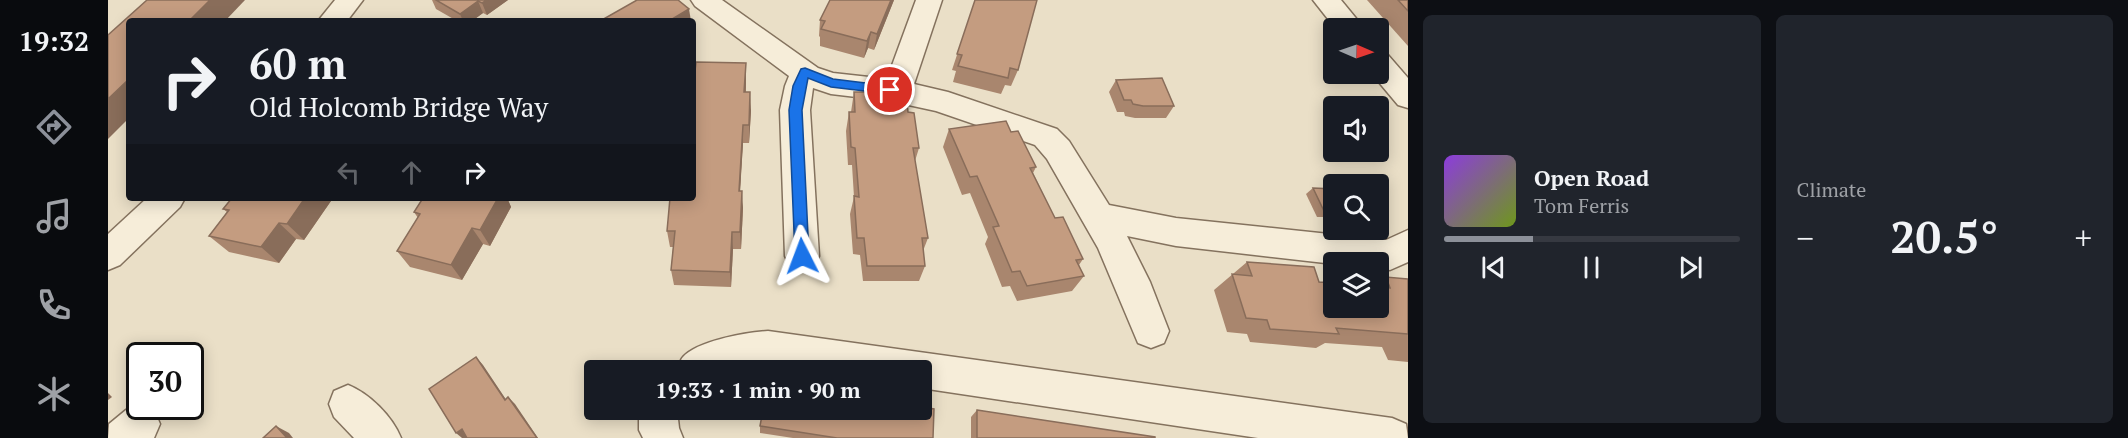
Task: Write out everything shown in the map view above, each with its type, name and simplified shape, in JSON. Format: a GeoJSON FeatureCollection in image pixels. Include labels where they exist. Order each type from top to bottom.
{"type":"FeatureCollection","features":[{"type":"Feature","properties":{"kind":"street"},"geometry":{"type":"LineString","coordinates":[[335,18],[350,0]]}},
{"type":"Feature","properties":{"kind":"street"},"geometry":{"type":"LineString","coordinates":[[704,0],[805,72],[831,83],[938,100],[1046,137],[1058,150],[1099,217],[1137,289],[1151,331]]}},
{"type":"Feature","properties":{"kind":"street"},"geometry":{"type":"LineString","coordinates":[[897,92],[929,0]]}},
{"type":"Feature","properties":{"kind":"street"},"geometry":{"type":"LineString","coordinates":[[1326,0],[1341,18]]}},
{"type":"Feature","properties":{"kind":"street"},"geometry":{"type":"LineString","coordinates":[[802,256],[795,110],[799,86],[805,72]]}},
{"type":"Feature","properties":{"kind":"street"},"geometry":{"type":"LineString","coordinates":[[1389,75],[1408,97]]}},
{"type":"Feature","properties":{"kind":"street"},"geometry":{"type":"LineString","coordinates":[[108,255],[166,201]]}},
{"type":"Feature","properties":{"kind":"street"},"geometry":{"type":"LineString","coordinates":[[1099,217],[1176,232],[1390,255],[1408,243]]}},
{"type":"Feature","properties":{"kind":"street"},"geometry":{"type":"LineString","coordinates":[[713,360],[735,350],[768,348],[851,360]]}},
{"type":"Feature","properties":{"kind":"street"},"geometry":{"type":"LineString","coordinates":[[932,372],[1383,437]]}},
{"type":"Feature","properties":{"kind":"street"},"geometry":{"type":"LineString","coordinates":[[348,404],[381,438]]}},
{"type":"Feature","properties":{"kind":"street"},"geometry":{"type":"LineString","coordinates":[[658,420],[658,430],[663,438]]}},
{"type":"Feature","properties":{"kind":"building"},"geometry":{"type":"Polygon","coordinates":[[[147,0],[210,0],[192,18],[127,18],[147,0]]]}},
{"type":"Feature","properties":{"kind":"building"},"geometry":{"type":"Polygon","coordinates":[[[436,0],[487,0],[482,3],[478,1],[460,14],[436,0]]]}},
{"type":"Feature","properties":{"kind":"building"},"geometry":{"type":"Polygon","coordinates":[[[637,0],[678,0],[689,9],[674,18],[605,18],[637,0]]]}},
{"type":"Feature","properties":{"kind":"building"},"geometry":{"type":"Polygon","coordinates":[[[830,0],[891,0],[877,34],[871,32],[867,41],[821,29],[825,21],[820,20],[830,0]]]}},
{"type":"Feature","properties":{"kind":"building"},"geometry":{"type":"Polygon","coordinates":[[[975,0],[1037,0],[1018,70],[1010,68],[1008,78],[958,66],[962,55],[957,54],[975,0]]]}},
{"type":"Feature","properties":{"kind":"building"},"geometry":{"type":"Polygon","coordinates":[[[1398,0],[1408,0],[1408,11],[1398,0]]]}},
{"type":"Feature","properties":{"kind":"building"},"geometry":{"type":"Polygon","coordinates":[[[126,19],[126,82],[108,99],[108,35],[126,19]]]}},
{"type":"Feature","properties":{"kind":"building"},"geometry":{"type":"Polygon","coordinates":[[[696,62],[746,63],[744,92],[750,92],[749,125],[743,125],[739,191],[742,191],[740,232],[732,232],[730,272],[671,270],[675,231],[667,231],[670,201],[696,201],[696,62]]]}},
{"type":"Feature","properties":{"kind":"building"},"geometry":{"type":"Polygon","coordinates":[[[1162,78],[1174,106],[1143,106],[1133,104],[1131,100],[1124,100],[1116,80],[1162,78]]]}},
{"type":"Feature","properties":{"kind":"building"},"geometry":{"type":"Polygon","coordinates":[[[854,92],[906,92],[908,112],[914,113],[919,148],[913,148],[928,238],[922,238],[925,266],[867,266],[864,238],[857,238],[854,196],[859,197],[855,148],[851,147],[849,112],[855,112],[854,92]]]}},
{"type":"Feature","properties":{"kind":"building"},"geometry":{"type":"Polygon","coordinates":[[[1006,121],[1011,132],[1018,131],[1036,167],[1030,168],[1055,218],[1063,217],[1083,259],[1076,260],[1084,276],[1027,286],[1020,271],[1012,272],[993,227],[999,226],[977,176],[970,177],[949,129],[1006,121]]]}},
{"type":"Feature","properties":{"kind":"building"},"geometry":{"type":"Polygon","coordinates":[[[1313,188],[1323,188],[1323,209],[1313,188]]]}},
{"type":"Feature","properties":{"kind":"building"},"geometry":{"type":"Polygon","coordinates":[[[230,201],[303,201],[287,224],[279,223],[261,247],[209,236],[229,210],[223,209],[230,201]]]}},
{"type":"Feature","properties":{"kind":"building"},"geometry":{"type":"Polygon","coordinates":[[[421,201],[496,201],[480,230],[472,228],[451,265],[397,251],[420,214],[414,212],[421,201]]]}},
{"type":"Feature","properties":{"kind":"building"},"geometry":{"type":"Polygon","coordinates":[[[1247,262],[1314,267],[1319,282],[1323,282],[1323,318],[1389,318],[1389,277],[1408,279],[1408,334],[1336,328],[1339,334],[1270,329],[1267,320],[1246,318],[1232,274],[1252,276],[1247,262]]]}},
{"type":"Feature","properties":{"kind":"building"},"geometry":{"type":"Polygon","coordinates":[[[476,357],[505,400],[508,397],[537,438],[467,438],[462,429],[456,433],[429,389],[476,357]]]}},
{"type":"Feature","properties":{"kind":"building"},"geometry":{"type":"Polygon","coordinates":[[[932,409],[934,409],[933,438],[837,438],[760,426],[761,420],[932,420],[932,409]]]}},
{"type":"Feature","properties":{"kind":"building"},"geometry":{"type":"Polygon","coordinates":[[[977,410],[1155,437],[1155,438],[977,438],[977,410]]]}},
{"type":"Feature","properties":{"kind":"building"},"geometry":{"type":"Polygon","coordinates":[[[276,426],[287,438],[263,438],[276,426]]]}},
{"type":"Feature","properties":{"kind":"route"},"geometry":{"type":"LineString","coordinates":[[802,256],[795,110],[799,86],[805,72],[831,83],[890,90]]}}]}
